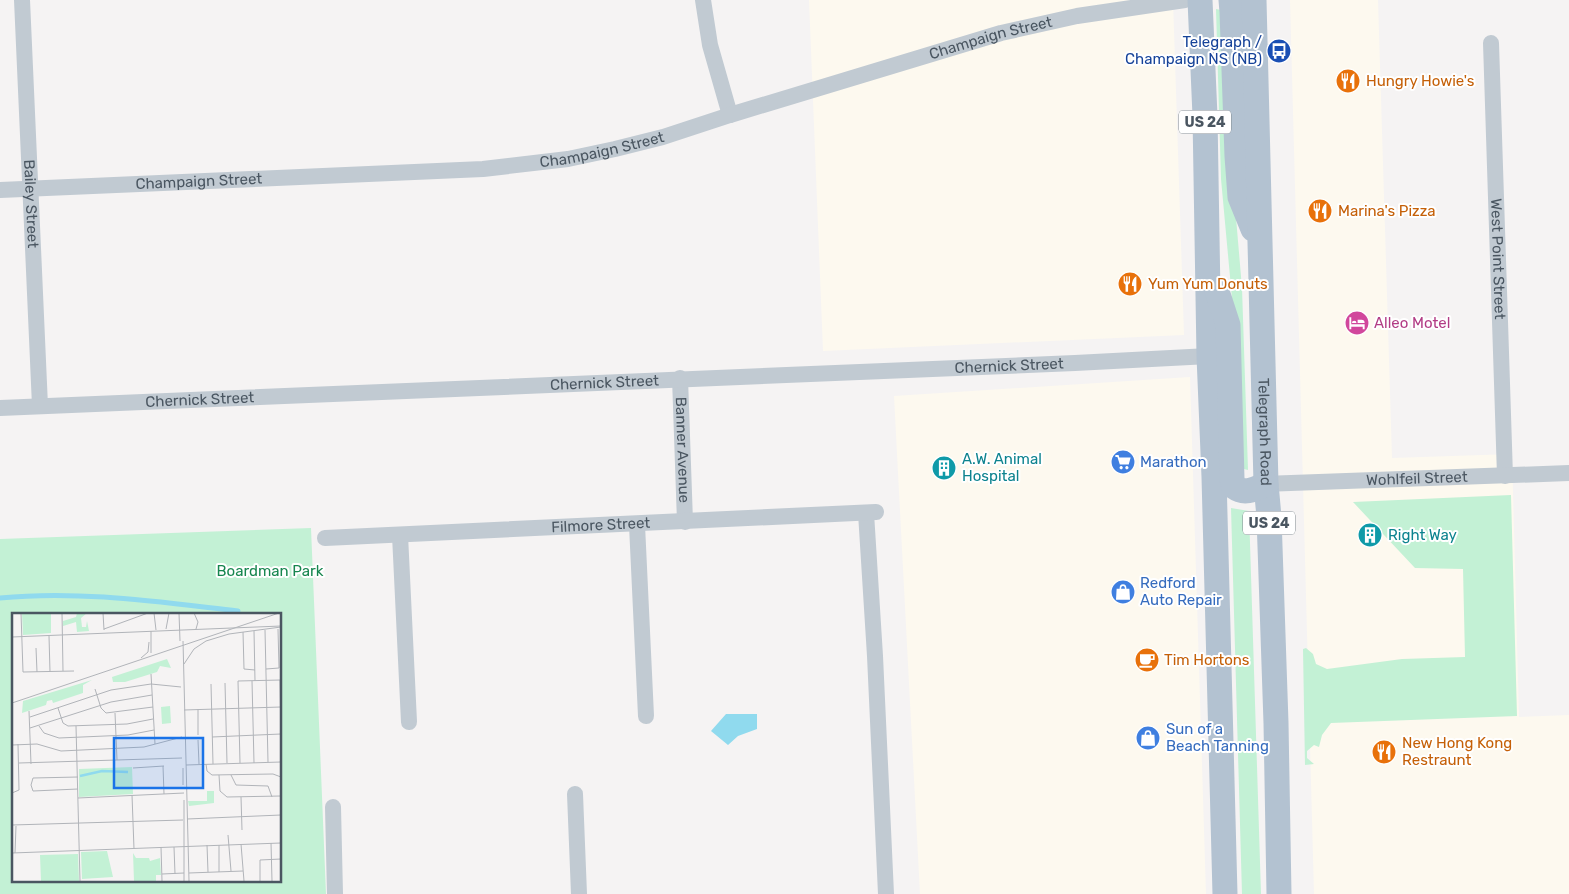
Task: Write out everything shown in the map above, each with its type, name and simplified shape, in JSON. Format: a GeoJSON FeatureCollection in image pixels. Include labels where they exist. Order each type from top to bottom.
{"type":"FeatureCollection","features":[{"type":"Feature","properties":{"kind":"main road","name":"US 24"},"geometry":{"type":"LineString","coordinates":[[1200,0],[1205,116],[1209,356],[1226,894]]}},
{"type":"Feature","properties":{"kind":"main road"},"geometry":{"type":"LineString","coordinates":[[1230,0],[1240,197],[1259,245]]}},
{"type":"Feature","properties":{"kind":"main road","name":"Telegraph Road"},"geometry":{"type":"LineString","coordinates":[[1254,0],[1259,245],[1276,723],[1279,894]]}},
{"type":"Feature","properties":{"kind":"main road"},"geometry":{"type":"LineString","coordinates":[[1208,262],[1228,325],[1232,479],[1234,487],[1244,491],[1266,484]]}},
{"type":"Feature","properties":{"kind":"street","name":"Bailey Street"},"geometry":{"type":"LineString","coordinates":[[22,0],[40,406]]}},
{"type":"Feature","properties":{"kind":"street"},"geometry":{"type":"LineString","coordinates":[[704,0],[710,45],[730,115]]}},
{"type":"Feature","properties":{"kind":"street","name":"Champaign Street"},"geometry":{"type":"LineString","coordinates":[[0,190],[473,169],[519,166],[568,159],[663,137],[1002,33],[1077,16],[1185,0]]}},
{"type":"Feature","properties":{"kind":"street","name":"West Point Street"},"geometry":{"type":"LineString","coordinates":[[1491,43],[1504,476]]}},
{"type":"Feature","properties":{"kind":"street","name":"Chernick Street"},"geometry":{"type":"LineString","coordinates":[[0,408],[1209,356]]}},
{"type":"Feature","properties":{"kind":"street","name":"Banner Avenue"},"geometry":{"type":"LineString","coordinates":[[680,378],[685,522]]}},
{"type":"Feature","properties":{"kind":"street","name":"Wohlfeil Street"},"geometry":{"type":"LineString","coordinates":[[1266,484],[1569,473]]}},
{"type":"Feature","properties":{"kind":"street","name":"Filmore Street"},"geometry":{"type":"LineString","coordinates":[[325,538],[871,513],[875,656],[886,894]]}},
{"type":"Feature","properties":{"kind":"street"},"geometry":{"type":"LineString","coordinates":[[637,525],[646,716]]}},
{"type":"Feature","properties":{"kind":"street"},"geometry":{"type":"LineString","coordinates":[[400,535],[409,722]]}},
{"type":"Feature","properties":{"kind":"street"},"geometry":{"type":"LineString","coordinates":[[575,794],[579,894]]}},
{"type":"Feature","properties":{"kind":"street"},"geometry":{"type":"LineString","coordinates":[[333,807],[335,894]]}},
{"type":"Feature","properties":{"kind":"shaded area"},"geometry":{"type":"Polygon","coordinates":[[[809,0],[1173,0],[1184,335],[823,351],[809,0]]]}},
{"type":"Feature","properties":{"kind":"shaded area"},"geometry":{"type":"Polygon","coordinates":[[[1290,0],[1378,0],[1392,458],[1512,454],[1519,717],[1569,715],[1569,894],[1314,894],[1290,0]]]}},
{"type":"Feature","properties":{"kind":"shaded area"},"geometry":{"type":"Polygon","coordinates":[[[1190,377],[1206,894],[920,894],[894,396],[1190,377]]]}},
{"type":"Feature","properties":{"kind":"green space"},"geometry":{"type":"Polygon","coordinates":[[[1216,9],[1221,10],[1242,288],[1248,470],[1244,469],[1234,320],[1221,179],[1216,9]]]}},
{"type":"Feature","properties":{"kind":"green space"},"geometry":{"type":"Polygon","coordinates":[[[1511,495],[1517,716],[1331,723],[1322,735],[1319,747],[1314,745],[1307,751],[1307,758],[1314,764],[1305,765],[1303,649],[1306,648],[1313,654],[1316,664],[1327,669],[1402,659],[1465,657],[1463,569],[1415,568],[1353,502],[1511,495]]]}},
{"type":"Feature","properties":{"kind":"green space"},"geometry":{"type":"Polygon","coordinates":[[[1231,508],[1249,511],[1261,894],[1242,894],[1231,508]]]}},
{"type":"Feature","properties":{"kind":"green space","name":"Boardman Park"},"geometry":{"type":"Polygon","coordinates":[[[311,528],[326,894],[0,894],[0,539],[311,528]]]}},
{"type":"Feature","properties":{"kind":"water"},"geometry":{"type":"Polygon","coordinates":[[[726,714],[757,714],[757,729],[738,736],[728,745],[711,731],[726,714]]]}},
{"type":"Feature","properties":{"kind":"waterway"},"geometry":{"type":"LineString","coordinates":[[0,598],[59,595],[89,596],[238,611]]}},
{"type":"Feature","properties":{"kind":"place","name":"Telegraph / Champaign NS (NB)"},"geometry":{"type":"Point","coordinates":[1279,51]}},
{"type":"Feature","properties":{"kind":"place","name":"Hungry Howie's"},"geometry":{"type":"Point","coordinates":[1348,81]}},
{"type":"Feature","properties":{"kind":"place","name":"Marina's Pizza"},"geometry":{"type":"Point","coordinates":[1320,211]}},
{"type":"Feature","properties":{"kind":"place","name":"Yum Yum Donuts"},"geometry":{"type":"Point","coordinates":[1130,284]}},
{"type":"Feature","properties":{"kind":"place","name":"Alleo Motel"},"geometry":{"type":"Point","coordinates":[1357,323]}},
{"type":"Feature","properties":{"kind":"place","name":"Marathon"},"geometry":{"type":"Point","coordinates":[1123,462]}},
{"type":"Feature","properties":{"kind":"place","name":"A.W. Animal Hospital"},"geometry":{"type":"Point","coordinates":[944,468]}},
{"type":"Feature","properties":{"kind":"place","name":"Right Way"},"geometry":{"type":"Point","coordinates":[1370,535]}},
{"type":"Feature","properties":{"kind":"place","name":"Redford Auto Repair"},"geometry":{"type":"Point","coordinates":[1123,592]}},
{"type":"Feature","properties":{"kind":"place","name":"Tim Hortons"},"geometry":{"type":"Point","coordinates":[1147,660]}},
{"type":"Feature","properties":{"kind":"place","name":"Sun of a Beach Tanning"},"geometry":{"type":"Point","coordinates":[1148,738]}},
{"type":"Feature","properties":{"kind":"place","name":"New Hong Kong Restraunt"},"geometry":{"type":"Point","coordinates":[1384,752]}}]}
